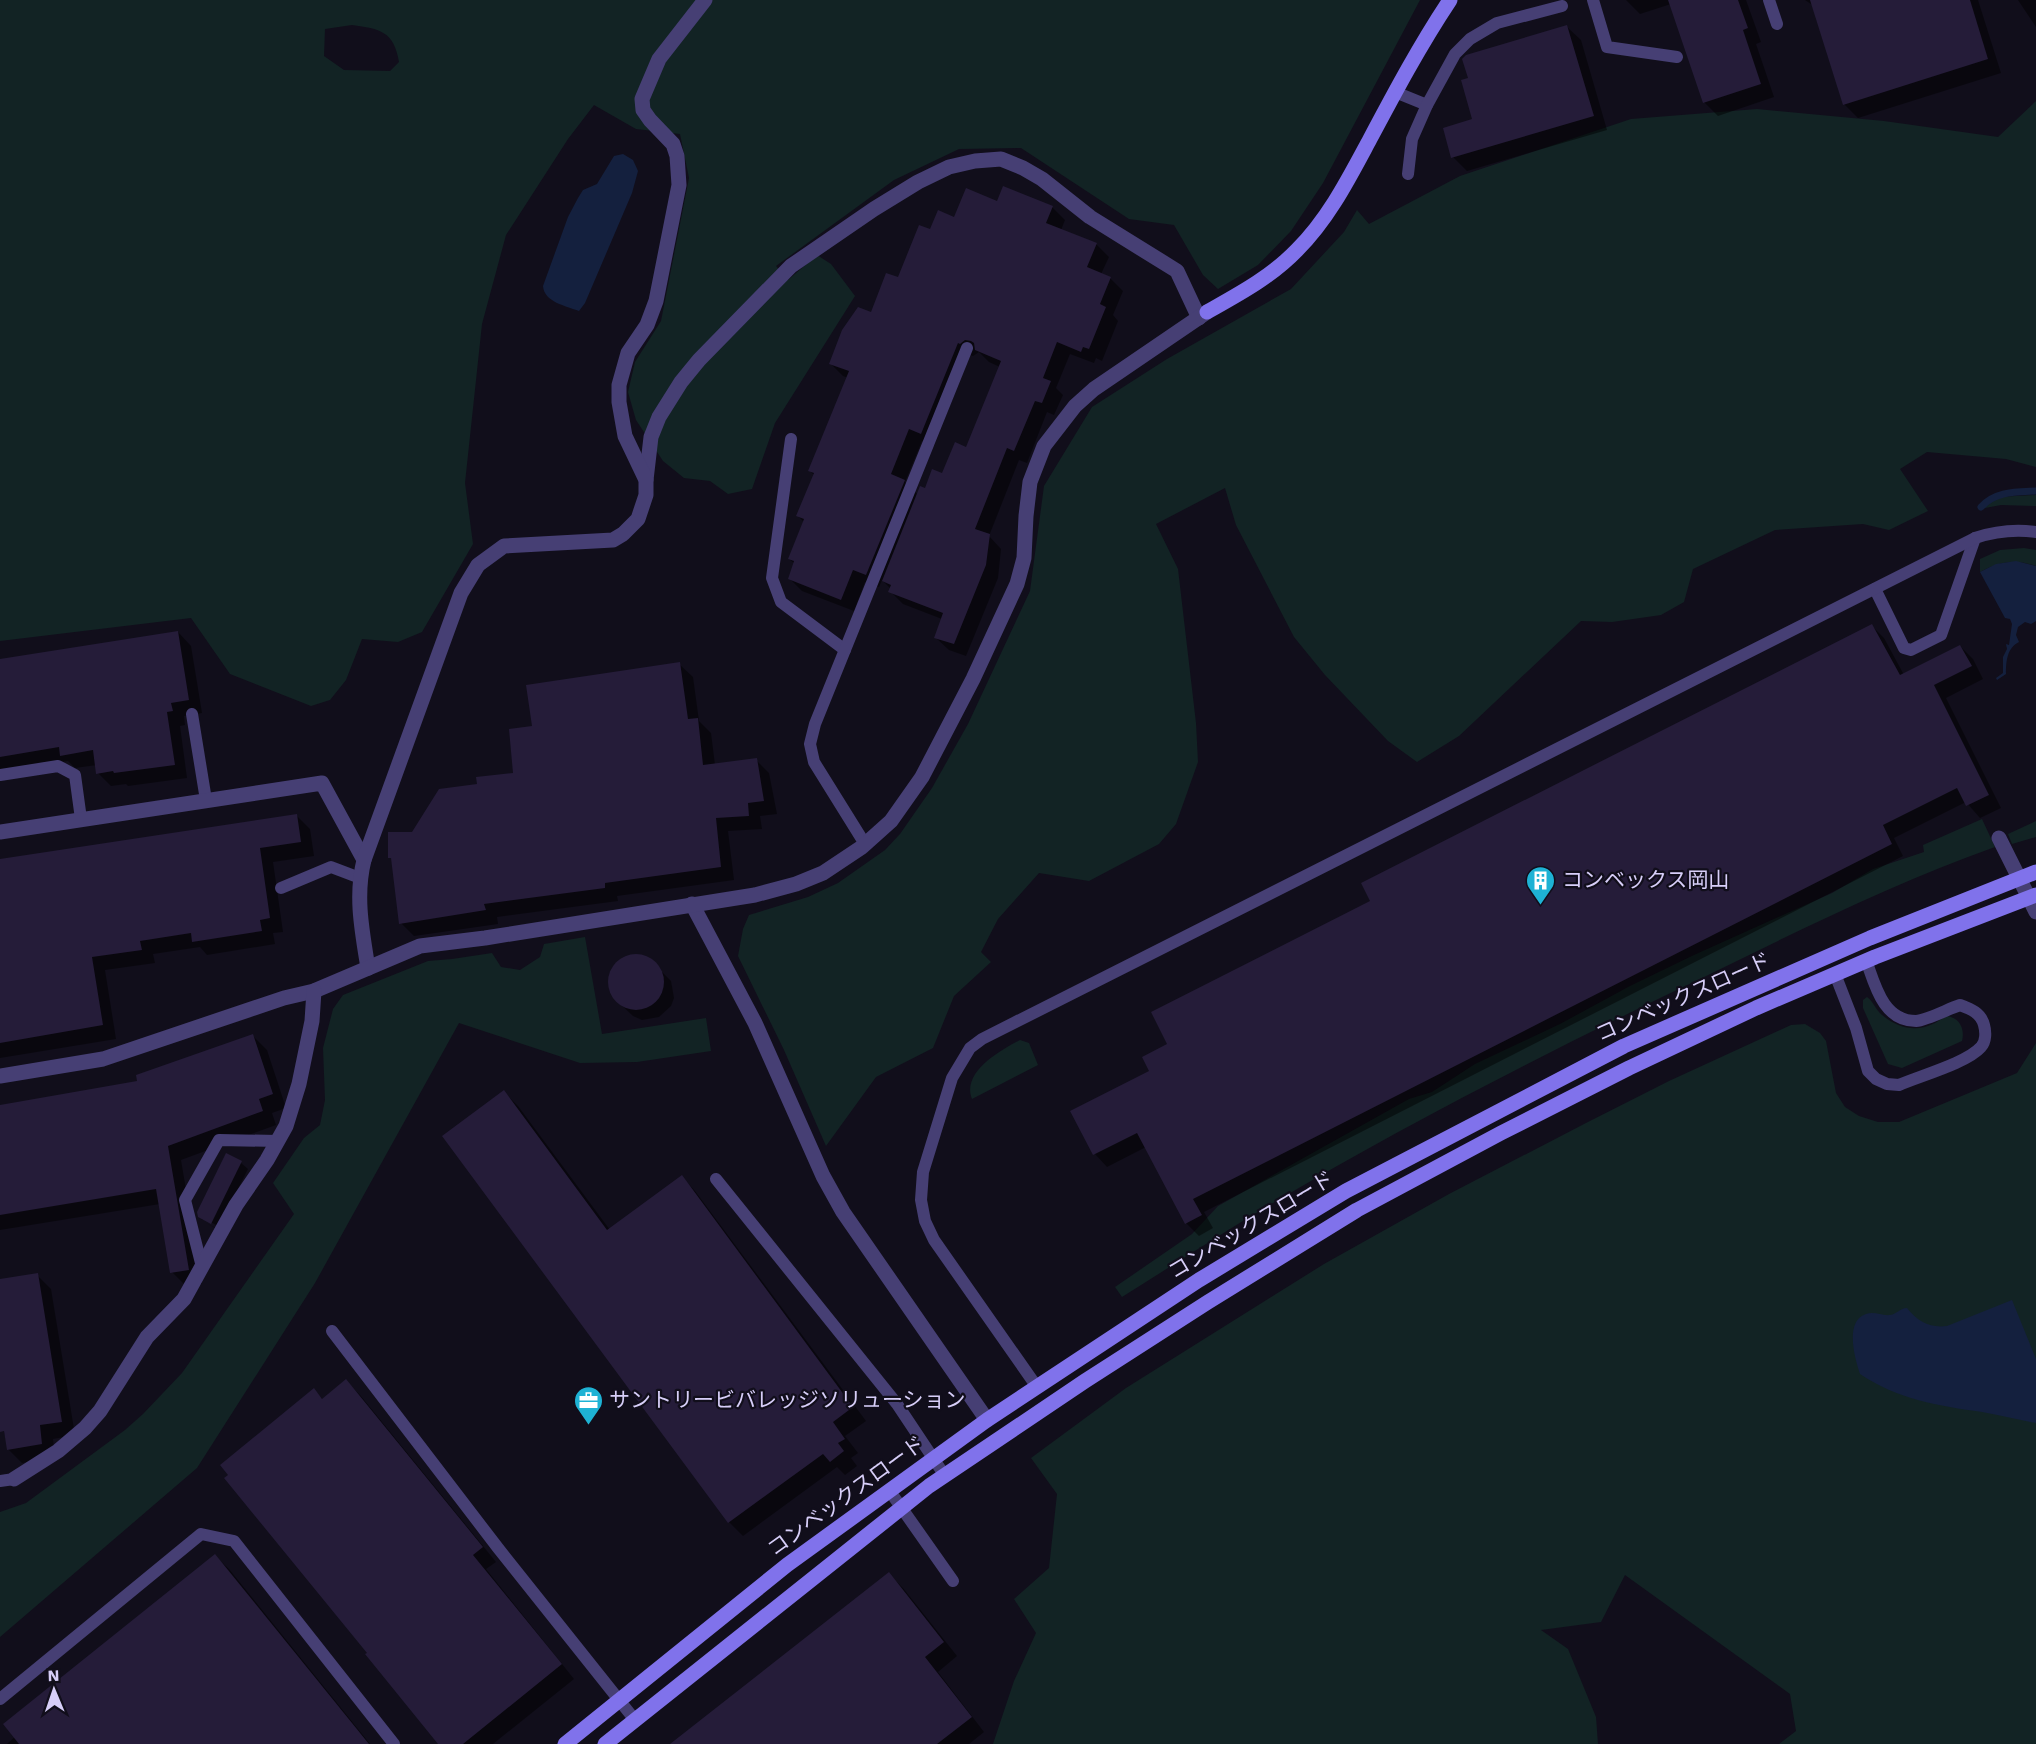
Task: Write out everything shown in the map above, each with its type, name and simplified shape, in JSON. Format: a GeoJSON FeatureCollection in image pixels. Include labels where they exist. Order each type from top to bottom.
{"type":"FeatureCollection","features":[{"type":"Feature","properties":{"kind":"street"},"geometry":{"type":"LineString","coordinates":[[646,480],[625,436],[619,402],[619,384],[628,353],[646,325],[656,301],[679,185],[678,162],[673,144],[643,110],[642,99],[659,59],[705,0]]}},
{"type":"Feature","properties":{"kind":"street"},"geometry":{"type":"LineString","coordinates":[[0,1076],[102,1059],[284,998],[314,991],[420,946],[485,938],[755,895],[796,884],[823,873],[865,844],[891,821],[922,777],[973,679],[1017,584],[1024,558],[1030,482],[1044,446],[1075,406],[1094,389],[1203,315],[1270,275],[1319,227],[1338,198],[1395,92],[1450,0]]}},
{"type":"Feature","properties":{"kind":"street"},"geometry":{"type":"LineString","coordinates":[[368,968],[359,916],[360,878],[364,860],[461,593],[478,565],[504,546],[613,540],[632,527],[638,519],[646,495],[651,437],[658,417],[699,360],[791,266],[874,208],[918,182],[949,167],[975,161],[1000,159],[1042,179],[1090,217],[1177,271],[1203,315]]}},
{"type":"Feature","properties":{"kind":"street"},"geometry":{"type":"LineString","coordinates":[[0,832],[322,783],[364,860]]}},
{"type":"Feature","properties":{"kind":"street"},"geometry":{"type":"LineString","coordinates":[[1999,838],[2036,912]]}},
{"type":"Feature","properties":{"kind":"street","name":"コンベックスロード"},"geometry":{"type":"LineString","coordinates":[[565,1744],[787,1565],[933,1458],[1199,1280],[1336,1197],[1493,1112],[1624,1046],[1870,938],[2036,872]]}},
{"type":"Feature","properties":{"kind":"street","name":"コンベックスロード"},"geometry":{"type":"LineString","coordinates":[[605,1744],[945,1476],[1208,1302],[1357,1210],[1629,1068],[1866,960],[2036,895]]}},
{"type":"Feature","properties":{"kind":"street"},"geometry":{"type":"LineString","coordinates":[[692,904],[755,1023],[822,1176],[837,1203],[987,1420]]}},
{"type":"Feature","properties":{"kind":"street"},"geometry":{"type":"LineString","coordinates":[[7,1480],[58,1451],[85,1428],[100,1411],[147,1337],[184,1299],[236,1205],[286,1126],[299,1084],[312,1021],[314,991]]}},
{"type":"Feature","properties":{"kind":"lane"},"geometry":{"type":"LineString","coordinates":[[1593,0],[1607,47],[1677,57]]}},
{"type":"Feature","properties":{"kind":"lane"},"geometry":{"type":"LineString","coordinates":[[1769,0],[1777,24]]}},
{"type":"Feature","properties":{"kind":"lane"},"geometry":{"type":"LineString","coordinates":[[1408,174],[1412,139],[1427,105],[1455,54],[1470,39],[1497,23],[1562,6]]}},
{"type":"Feature","properties":{"kind":"lane"},"geometry":{"type":"LineString","coordinates":[[1395,92],[1427,105]]}},
{"type":"Feature","properties":{"kind":"lane"},"geometry":{"type":"LineString","coordinates":[[865,844],[814,762],[810,744],[814,724],[967,348]]}},
{"type":"Feature","properties":{"kind":"lane"},"geometry":{"type":"LineString","coordinates":[[791,439],[772,578],[781,602],[844,650]]}},
{"type":"Feature","properties":{"kind":"lane"},"geometry":{"type":"LineString","coordinates":[[1037,1387],[934,1240],[925,1221],[921,1200],[923,1173],[952,1077],[970,1048],[982,1039],[1975,538],[1996,531],[2036,532]]}},
{"type":"Feature","properties":{"kind":"lane"},"geometry":{"type":"LineString","coordinates":[[1875,589],[1904,648],[1911,650],[1941,635],[1975,538]]}},
{"type":"Feature","properties":{"kind":"lane"},"geometry":{"type":"LineString","coordinates":[[192,714],[206,801]]}},
{"type":"Feature","properties":{"kind":"lane"},"geometry":{"type":"LineString","coordinates":[[0,775],[58,766],[75,775],[81,819]]}},
{"type":"Feature","properties":{"kind":"lane"},"geometry":{"type":"LineString","coordinates":[[281,888],[331,867],[360,878]]}},
{"type":"Feature","properties":{"kind":"lane"},"geometry":{"type":"LineString","coordinates":[[1835,974],[1856,1028],[1868,1071],[1876,1079],[1887,1084],[1899,1085],[1972,1056],[1983,1045],[1986,1032],[1983,1020],[1974,1010],[1960,1005],[1917,1021],[1897,1018],[1881,1001],[1866,960]]}},
{"type":"Feature","properties":{"kind":"lane"},"geometry":{"type":"LineString","coordinates":[[202,1267],[185,1200],[219,1140],[278,1141]]}},
{"type":"Feature","properties":{"kind":"lane"},"geometry":{"type":"LineString","coordinates":[[716,1179],[897,1404],[945,1476]]}},
{"type":"Feature","properties":{"kind":"lane"},"geometry":{"type":"LineString","coordinates":[[332,1331],[498,1548],[635,1720]]}},
{"type":"Feature","properties":{"kind":"lane"},"geometry":{"type":"LineString","coordinates":[[889,1490],[953,1581]]}},
{"type":"Feature","properties":{"kind":"lane"},"geometry":{"type":"LineString","coordinates":[[0,1699],[201,1534],[234,1541],[394,1744]]}},
{"type":"Feature","properties":{"kind":"shaded area"},"geometry":{"type":"Polygon","coordinates":[[[0,0],[1420,0],[1323,183],[1291,231],[1258,265],[1218,289],[1203,275],[1174,225],[1129,219],[1021,148],[959,149],[894,180],[776,266],[788,280],[817,255],[831,264],[855,296],[775,423],[752,489],[728,494],[710,481],[684,478],[663,461],[636,420],[628,392],[635,362],[661,321],[689,178],[680,134],[636,129],[594,105],[568,139],[506,235],[482,324],[465,483],[473,544],[422,632],[398,642],[362,639],[346,680],[330,700],[311,706],[230,674],[191,618],[0,641],[0,0]],[[352,25],[325,29],[324,56],[344,70],[390,71],[399,62],[393,44],[384,33],[352,25]]]}},
{"type":"Feature","properties":{"kind":"shaded area"},"geometry":{"type":"Polygon","coordinates":[[[2036,101],[2036,467],[2006,459],[1927,452],[1900,469],[1928,511],[1889,530],[1863,524],[1775,530],[1693,569],[1684,602],[1661,615],[1612,622],[1581,621],[1459,736],[1417,762],[1388,741],[1325,675],[1294,637],[1236,525],[1225,488],[1156,524],[1178,569],[1196,723],[1198,762],[1176,824],[1159,844],[1089,881],[1039,873],[998,919],[981,952],[991,962],[954,996],[933,1048],[876,1077],[826,1146],[784,1050],[738,956],[743,929],[749,915],[808,897],[838,883],[885,850],[900,834],[932,788],[968,724],[1030,591],[1044,486],[1092,407],[1167,359],[1291,289],[1344,232],[1357,210],[1369,224],[1460,176],[1631,119],[1757,109],[1884,121],[1998,137],[2036,101]]]}},
{"type":"Feature","properties":{"kind":"shaded area"},"geometry":{"type":"Polygon","coordinates":[[[2036,495],[2036,506],[2001,505],[1985,508],[1985,505],[1998,497],[2036,495]]]}},
{"type":"Feature","properties":{"kind":"shaded area"},"geometry":{"type":"Polygon","coordinates":[[[2024,548],[2036,550],[2036,566],[2021,562],[2008,562],[1994,565],[1980,572],[1980,559],[2000,550],[2024,548]]]}},
{"type":"Feature","properties":{"kind":"shaded area"},"geometry":{"type":"Polygon","coordinates":[[[1982,819],[1995,847],[1847,908],[1589,1033],[1476,1090],[1310,1181],[1122,1297],[1115,1287],[1192,1234],[1218,1206],[1409,1099],[1432,1092],[1475,1064],[1560,1024],[1630,986],[1832,893],[1873,869],[1924,852],[1923,845],[1982,819]]]}},
{"type":"Feature","properties":{"kind":"shaded area"},"geometry":{"type":"Polygon","coordinates":[[[2036,821],[2036,837],[2012,844],[2008,834],[2036,821]]]}},
{"type":"Feature","properties":{"kind":"shaded area"},"geometry":{"type":"Polygon","coordinates":[[[585,937],[602,1034],[706,1018],[711,1051],[637,1062],[580,1063],[459,1023],[315,1283],[197,1468],[0,1637],[0,1512],[26,1503],[125,1430],[143,1414],[182,1373],[294,1214],[273,1183],[304,1138],[320,1125],[325,1100],[323,1048],[333,1009],[343,995],[428,961],[492,953],[501,967],[520,970],[540,957],[544,944],[585,937]]]}},
{"type":"Feature","properties":{"kind":"shaded area"},"geometry":{"type":"Polygon","coordinates":[[[1867,997],[1882,1015],[1907,1028],[1921,1028],[1947,1016],[1952,1017],[1958,1022],[1963,1032],[1962,1041],[1902,1068],[1888,1064],[1863,1008],[1863,1000],[1867,997]]]}},
{"type":"Feature","properties":{"kind":"shaded area"},"geometry":{"type":"Polygon","coordinates":[[[1805,1024],[1820,1033],[1826,1041],[1836,1093],[1845,1107],[1859,1116],[1878,1122],[1899,1122],[2017,1073],[2036,1043],[2036,1744],[1779,1744],[1796,1731],[1790,1694],[1625,1575],[1601,1622],[1541,1630],[1568,1649],[1596,1717],[1598,1744],[993,1744],[1014,1681],[1036,1633],[1014,1599],[1049,1568],[1057,1494],[1031,1458],[1126,1388],[1324,1264],[1449,1194],[1669,1081],[1791,1025],[1805,1024]]]}},
{"type":"Feature","properties":{"kind":"shaded area"},"geometry":{"type":"Polygon","coordinates":[[[1020,1040],[1029,1043],[1038,1065],[972,1099],[970,1089],[977,1071],[994,1056],[1020,1040]]]}},
{"type":"Feature","properties":{"kind":"water"},"geometry":{"type":"Polygon","coordinates":[[[623,154],[633,160],[638,171],[632,193],[585,303],[579,311],[551,300],[543,286],[568,217],[578,198],[583,190],[597,184],[614,156],[623,154]]]}},
{"type":"Feature","properties":{"kind":"water"},"geometry":{"type":"Polygon","coordinates":[[[2016,561],[2036,566],[2036,621],[2031,624],[2025,622],[2018,627],[2016,635],[2019,642],[2010,651],[2006,674],[1997,680],[1996,678],[2003,673],[2003,657],[2007,649],[2006,644],[2009,645],[2012,624],[2010,619],[2005,618],[1980,572],[1996,564],[2016,561]]]}},
{"type":"Feature","properties":{"kind":"water"},"geometry":{"type":"Polygon","coordinates":[[[2012,1300],[2036,1359],[2036,1423],[1919,1400],[1889,1390],[1860,1374],[1854,1350],[1853,1332],[1859,1318],[1866,1314],[1890,1315],[1907,1308],[1925,1323],[1947,1326],[2012,1300]]]}},
{"type":"Feature","properties":{"kind":"building"},"geometry":{"type":"Polygon","coordinates":[[[1668,0],[1738,0],[1748,28],[1743,30],[1761,84],[1703,103],[1668,0]]]}},
{"type":"Feature","properties":{"kind":"building"},"geometry":{"type":"Polygon","coordinates":[[[1810,0],[1970,0],[1988,59],[1843,105],[1810,0]]]}},
{"type":"Feature","properties":{"kind":"building"},"geometry":{"type":"Polygon","coordinates":[[[1567,25],[1594,116],[1451,158],[1443,128],[1472,119],[1461,80],[1468,78],[1462,59],[1466,55],[1567,25]]]}},
{"type":"Feature","properties":{"kind":"building"},"geometry":{"type":"Polygon","coordinates":[[[1003,186],[1053,206],[1046,223],[1097,243],[1087,267],[1111,277],[1100,304],[1106,307],[1089,349],[1083,347],[1081,352],[1057,342],[1043,378],[1051,381],[1042,403],[1035,401],[1014,451],[1007,448],[975,529],[990,534],[986,565],[954,644],[934,638],[943,613],[888,592],[891,585],[882,581],[920,486],[925,488],[932,469],[942,473],[955,442],[966,447],[1001,361],[975,350],[974,343],[971,341],[965,340],[958,343],[921,434],[909,429],[891,474],[905,480],[866,575],[853,570],[841,600],[788,579],[794,561],[788,559],[804,519],[796,516],[814,473],[808,471],[849,371],[829,364],[842,330],[858,307],[871,312],[886,273],[898,277],[919,225],[930,229],[938,210],[954,217],[966,188],[997,201],[1003,186]]]}},
{"type":"Feature","properties":{"kind":"building","name":"コンベックス岡山"},"geometry":{"type":"Polygon","coordinates":[[[1872,624],[1900,675],[1960,645],[1972,666],[1934,685],[1989,795],[1966,806],[1957,788],[1883,825],[1892,844],[1193,1199],[1202,1215],[1185,1224],[1137,1133],[1093,1155],[1070,1111],[1149,1071],[1142,1057],[1167,1044],[1151,1012],[1370,901],[1361,883],[1872,624]]]}},
{"type":"Feature","properties":{"kind":"building"},"geometry":{"type":"Polygon","coordinates":[[[178,631],[189,700],[171,703],[173,711],[167,712],[175,765],[96,774],[93,750],[60,756],[59,747],[0,757],[0,659],[178,631]]]}},
{"type":"Feature","properties":{"kind":"building"},"geometry":{"type":"Polygon","coordinates":[[[680,662],[688,719],[698,718],[703,765],[757,758],[764,801],[748,803],[749,816],[716,818],[721,867],[605,883],[605,888],[484,904],[486,910],[399,924],[391,858],[388,858],[388,832],[412,832],[439,789],[477,784],[476,777],[513,773],[509,729],[532,726],[526,685],[680,662]]]}},
{"type":"Feature","properties":{"kind":"building"},"geometry":{"type":"Polygon","coordinates":[[[297,814],[301,842],[260,848],[270,918],[260,920],[262,931],[192,942],[191,933],[140,941],[142,950],[92,957],[103,1025],[0,1043],[0,859],[297,814]]]}},
{"type":"Feature","properties":{"kind":"building"},"geometry":{"type":"Polygon","coordinates":[[[631,954],[641,954],[656,962],[662,971],[664,982],[662,993],[656,1002],[641,1010],[631,1010],[620,1005],[613,998],[608,987],[608,977],[613,966],[620,959],[631,954]]]}},
{"type":"Feature","properties":{"kind":"building"},"geometry":{"type":"Polygon","coordinates":[[[253,1034],[273,1094],[259,1099],[263,1111],[168,1146],[189,1270],[170,1273],[156,1189],[0,1215],[0,1105],[137,1081],[136,1075],[253,1034]]]}},
{"type":"Feature","properties":{"kind":"building"},"geometry":{"type":"Polygon","coordinates":[[[504,1090],[607,1230],[682,1175],[853,1407],[833,1422],[845,1439],[838,1443],[844,1451],[830,1462],[823,1454],[728,1523],[442,1136],[504,1090]]]}},
{"type":"Feature","properties":{"kind":"building"},"geometry":{"type":"Polygon","coordinates":[[[226,1153],[242,1161],[211,1224],[198,1217],[197,1212],[226,1153]]]}},
{"type":"Feature","properties":{"kind":"building"},"geometry":{"type":"Polygon","coordinates":[[[38,1273],[62,1422],[40,1425],[42,1444],[7,1450],[4,1431],[0,1432],[0,1279],[38,1273]]]}},
{"type":"Feature","properties":{"kind":"building"},"geometry":{"type":"Polygon","coordinates":[[[346,1379],[483,1547],[473,1555],[562,1664],[463,1744],[438,1744],[224,1478],[228,1475],[220,1465],[314,1388],[322,1399],[346,1379]]]}},
{"type":"Feature","properties":{"kind":"building"},"geometry":{"type":"Polygon","coordinates":[[[215,1554],[369,1744],[19,1744],[3,1724],[215,1554]]]}},
{"type":"Feature","properties":{"kind":"building"},"geometry":{"type":"Polygon","coordinates":[[[889,1572],[944,1642],[925,1657],[972,1717],[937,1744],[670,1744],[889,1572]]]}},
{"type":"Feature","properties":{"kind":"waterway"},"geometry":{"type":"LineString","coordinates":[[1981,507],[1999,495],[2036,491]]}},
{"type":"Feature","properties":{"kind":"place","name":"コンベックス岡山"},"geometry":{"type":"Point","coordinates":[1541,906]}},
{"type":"Feature","properties":{"kind":"place","name":"サントリービバレッジソリューション"},"geometry":{"type":"Point","coordinates":[588,1426]}}]}
